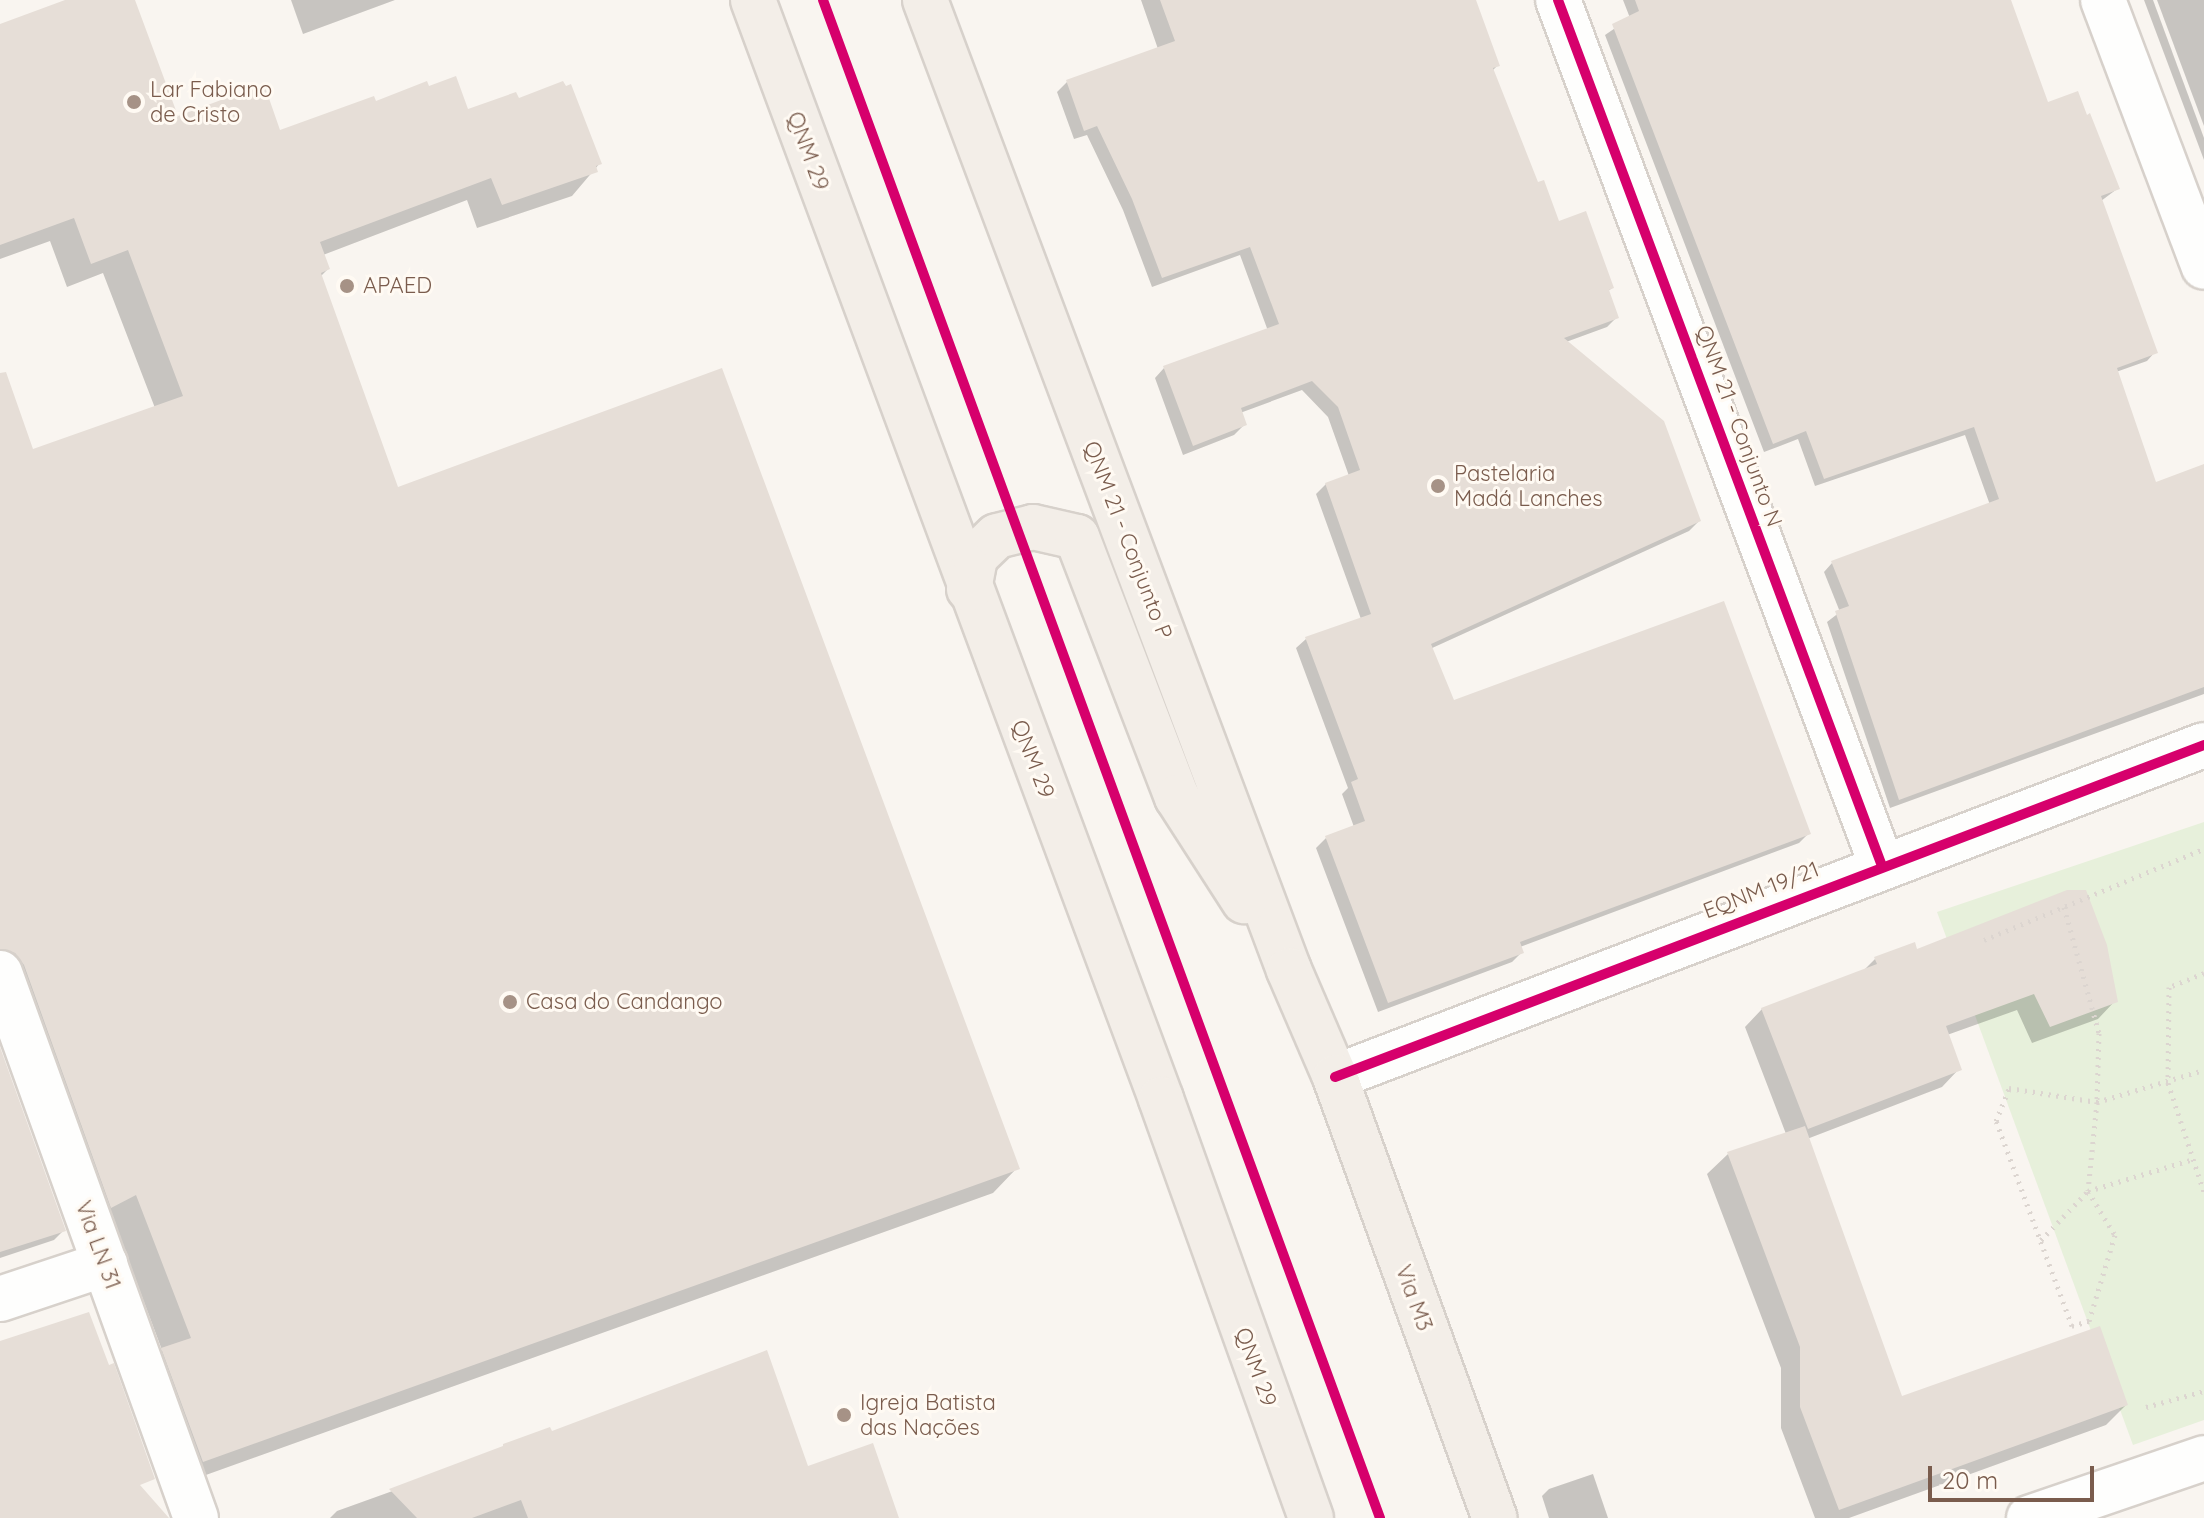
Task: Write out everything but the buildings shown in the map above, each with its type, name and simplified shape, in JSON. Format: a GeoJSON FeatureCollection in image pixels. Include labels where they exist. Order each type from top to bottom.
{"type":"FeatureCollection","features":[{"type":"Feature","properties":{"kind":"main road","name":"QNM 29"},"geometry":{"type":"LineString","coordinates":[[753,0],[969,589],[1161,1099],[1311,1518]]}},
{"type":"Feature","properties":{"kind":"main road","name":"QNM 21 - Conjunto P"},"geometry":{"type":"LineString","coordinates":[[925,0],[1289,970],[1335,1077]]}},
{"type":"Feature","properties":{"kind":"main road"},"geometry":{"type":"LineString","coordinates":[[969,589],[975,557],[997,536],[1033,527],[1077,537],[1177,797],[1289,970]]}},
{"type":"Feature","properties":{"kind":"main road","name":"Via M3"},"geometry":{"type":"LineString","coordinates":[[1335,1077],[1495,1518]]}},
{"type":"Feature","properties":{"kind":"street","name":"QNM 21 - Conjunto N"},"geometry":{"type":"LineString","coordinates":[[1558,0],[1882,866]]}},
{"type":"Feature","properties":{"kind":"street"},"geometry":{"type":"LineString","coordinates":[[2103,0],[2204,267]]}},
{"type":"Feature","properties":{"kind":"street","name":"EQNM 19/21"},"geometry":{"type":"LineString","coordinates":[[1335,1077],[2204,745]]}},
{"type":"Feature","properties":{"kind":"street","name":"Via LN 31"},"geometry":{"type":"LineString","coordinates":[[0,973],[196,1518]]}},
{"type":"Feature","properties":{"kind":"street"},"geometry":{"type":"LineString","coordinates":[[0,1299],[105,1264]]}},
{"type":"Feature","properties":{"kind":"street"},"geometry":{"type":"LineString","coordinates":[[2029,1518],[2120,1503],[2204,1458]]}},
{"type":"Feature","properties":{"kind":"path"},"geometry":{"type":"LineString","coordinates":[[1984,940],[2204,849]]}},
{"type":"Feature","properties":{"kind":"path"},"geometry":{"type":"LineString","coordinates":[[2064,907],[2099,1033],[2097,1102],[2088,1191],[2115,1235],[2089,1321],[2072,1326],[1996,1121],[2009,1088],[2097,1102],[2204,1070]]}},
{"type":"Feature","properties":{"kind":"path"},"geometry":{"type":"LineString","coordinates":[[2204,973],[2169,987],[2168,1083],[2204,1192]]}},
{"type":"Feature","properties":{"kind":"path"},"geometry":{"type":"LineString","coordinates":[[2041,1240],[2088,1191],[2193,1159]]}},
{"type":"Feature","properties":{"kind":"path"},"geometry":{"type":"LineString","coordinates":[[2146,1407],[2204,1391]]}},
{"type":"Feature","properties":{"kind":"green space"},"geometry":{"type":"Polygon","coordinates":[[[2204,822],[2204,1420],[2133,1445],[1937,912],[2204,822]]]}},
{"type":"Feature","properties":{"kind":"cycle path"},"geometry":{"type":"LineString","coordinates":[[823,0],[1380,1518]]}},
{"type":"Feature","properties":{"kind":"cycle path"},"geometry":{"type":"LineString","coordinates":[[1558,0],[1882,866]]}},
{"type":"Feature","properties":{"kind":"cycle path"},"geometry":{"type":"LineString","coordinates":[[1335,1077],[2204,745]]}},
{"type":"Feature","properties":{"kind":"place","name":"Lar Fabiano de Cristo"},"geometry":{"type":"Point","coordinates":[134,102]}},
{"type":"Feature","properties":{"kind":"place","name":"APAED"},"geometry":{"type":"Point","coordinates":[347,286]}},
{"type":"Feature","properties":{"kind":"place","name":"Pastelaria Madá Lanches"},"geometry":{"type":"Point","coordinates":[1438,486]}},
{"type":"Feature","properties":{"kind":"place","name":"Casa do Candango"},"geometry":{"type":"Point","coordinates":[510,1002]}},
{"type":"Feature","properties":{"kind":"place","name":"Igreja Batista das Nações"},"geometry":{"type":"Point","coordinates":[844,1415]}}]}
